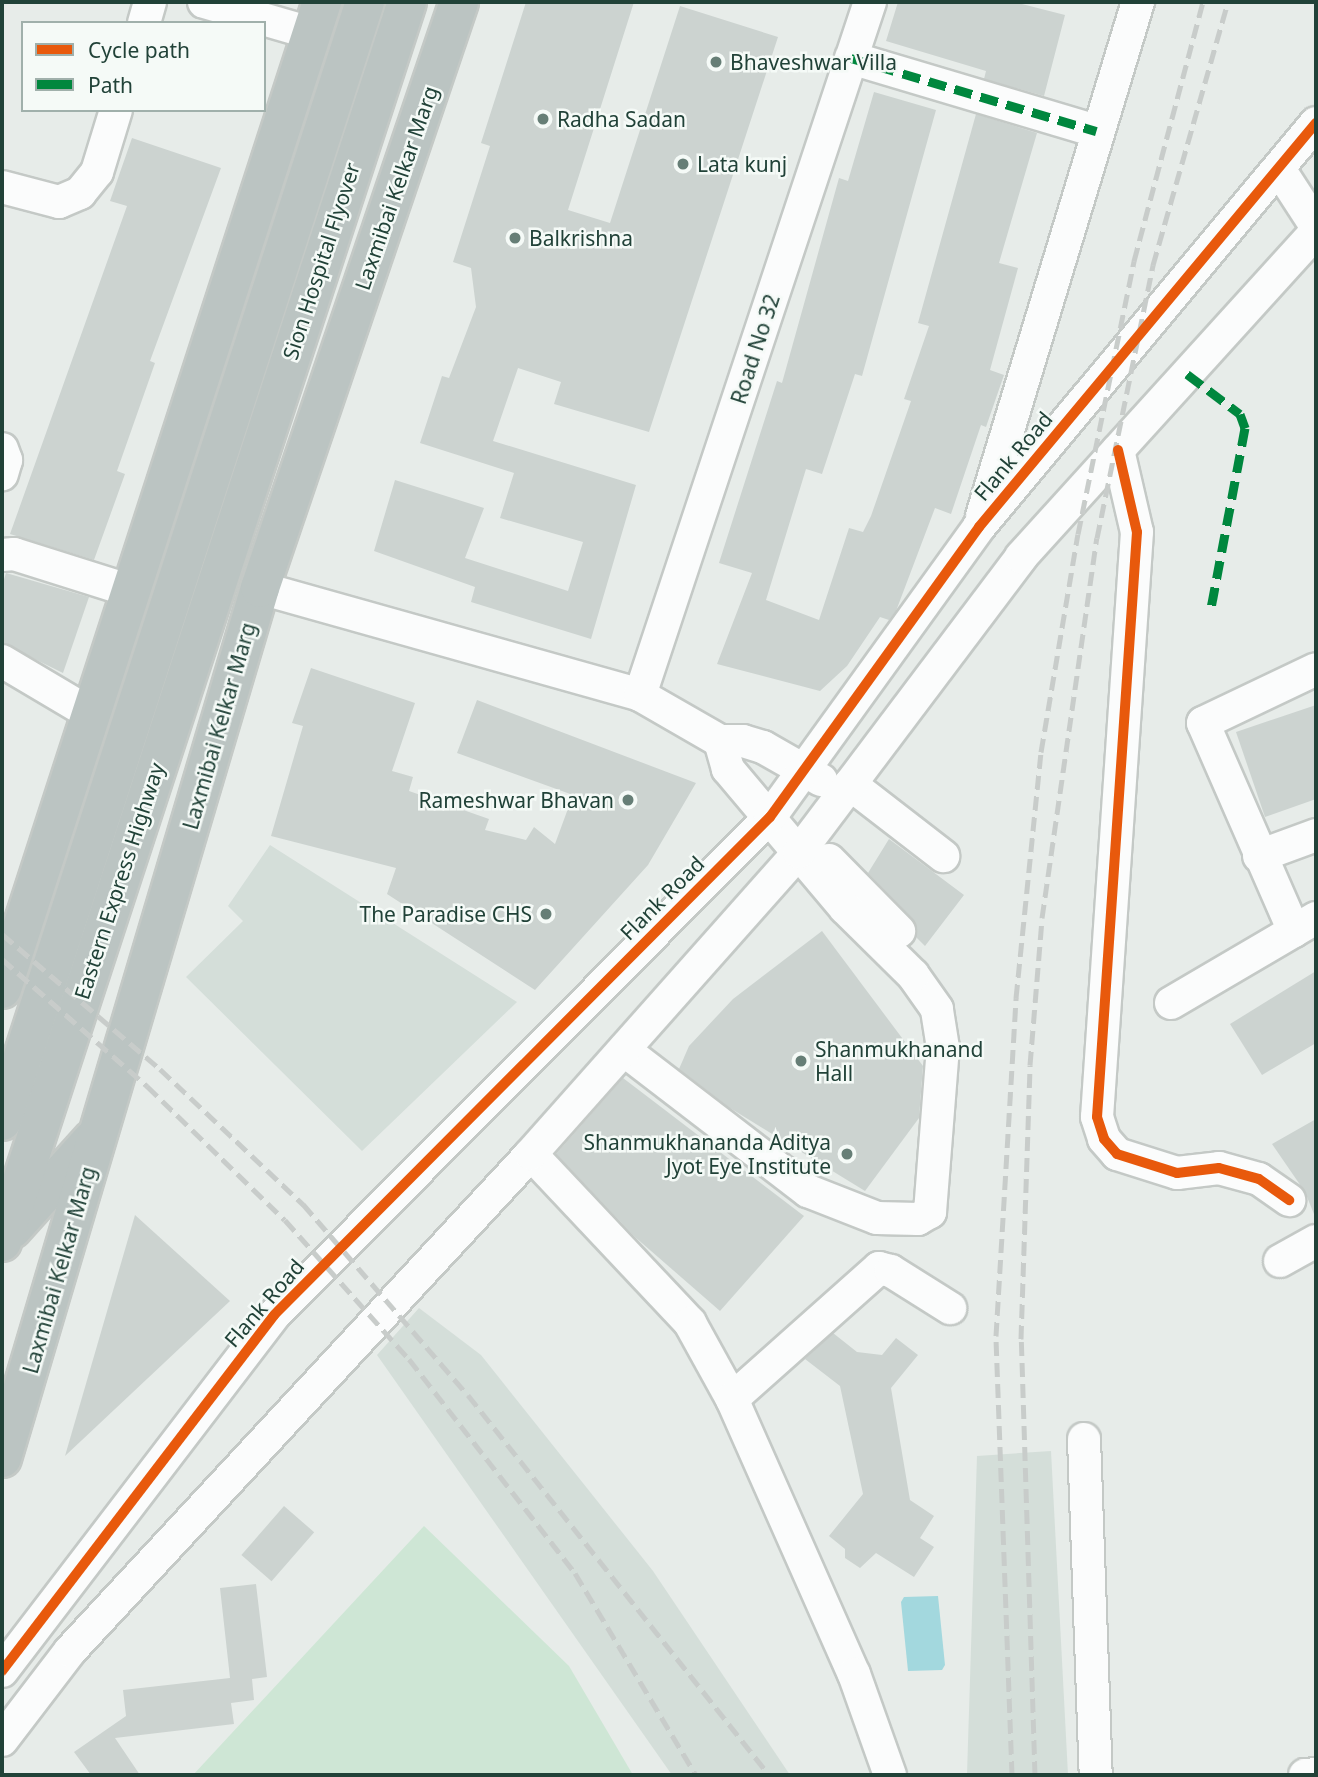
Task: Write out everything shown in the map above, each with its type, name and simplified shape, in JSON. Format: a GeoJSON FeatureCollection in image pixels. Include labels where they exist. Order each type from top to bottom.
{"type":"FeatureCollection","features":[{"type":"Feature","properties":{"kind":"highway","name":"Sion Hospital Flyover"},"geometry":{"type":"LineString","coordinates":[[199,509],[365,2]]}},
{"type":"Feature","properties":{"kind":"highway","name":"Sion Hospital Flyover"},"geometry":{"type":"LineString","coordinates":[[236,521],[407,2]]}},
{"type":"Feature","properties":{"kind":"highway","name":"Laxmibai Kelkar Marg"},"geometry":{"type":"LineString","coordinates":[[2,1458],[258,597],[460,2]]}},
{"type":"Feature","properties":{"kind":"highway"},"geometry":{"type":"LineString","coordinates":[[2,989],[86,721],[316,17]]}},
{"type":"Feature","properties":{"kind":"highway"},"geometry":{"type":"LineString","coordinates":[[133,582],[199,509]]}},
{"type":"Feature","properties":{"kind":"highway","name":"Eastern Express Highway"},"geometry":{"type":"LineString","coordinates":[[2,1121],[199,509]]}},
{"type":"Feature","properties":{"kind":"highway"},"geometry":{"type":"LineString","coordinates":[[236,521],[258,597]]}},
{"type":"Feature","properties":{"kind":"highway","name":"Eastern Express Highway"},"geometry":{"type":"LineString","coordinates":[[2,1241],[236,521]]}},
{"type":"Feature","properties":{"kind":"highway"},"geometry":{"type":"LineString","coordinates":[[2,1241],[100,1132]]}},
{"type":"Feature","properties":{"kind":"street"},"geometry":{"type":"LineString","coordinates":[[145,21],[150,2]]}},
{"type":"Feature","properties":{"kind":"street"},"geometry":{"type":"LineString","coordinates":[[204,2],[316,17]]}},
{"type":"Feature","properties":{"kind":"street","name":"Road No 32"},"geometry":{"type":"LineString","coordinates":[[640,695],[870,2]]}},
{"type":"Feature","properties":{"kind":"street"},"geometry":{"type":"LineString","coordinates":[[979,527],[1096,131],[1139,2]]}},
{"type":"Feature","properties":{"kind":"street"},"geometry":{"type":"LineString","coordinates":[[851,58],[1096,131]]}},
{"type":"Feature","properties":{"kind":"street"},"geometry":{"type":"LineString","coordinates":[[2,187],[59,202],[80,193],[96,172],[115,112]]}},
{"type":"Feature","properties":{"kind":"street","name":"Flank Road"},"geometry":{"type":"LineString","coordinates":[[2,1671],[274,1315],[770,817],[979,527],[1316,122]]}},
{"type":"Feature","properties":{"kind":"street"},"geometry":{"type":"LineString","coordinates":[[1279,169],[1316,226]]}},
{"type":"Feature","properties":{"kind":"street"},"geometry":{"type":"LineString","coordinates":[[2,1740],[80,1641],[531,1154],[804,846],[1021,557],[1316,232]]}},
{"type":"Feature","properties":{"kind":"street"},"geometry":{"type":"LineString","coordinates":[[2,449],[6,460],[2,474]]}},
{"type":"Feature","properties":{"kind":"street"},"geometry":{"type":"LineString","coordinates":[[1118,450],[1137,532],[1097,1117],[1104,1139],[1116,1154],[1177,1173],[1219,1168],[1259,1179],[1289,1200]]}},
{"type":"Feature","properties":{"kind":"street"},"geometry":{"type":"LineString","coordinates":[[2,555],[14,554],[133,582]]}},
{"type":"Feature","properties":{"kind":"street"},"geometry":{"type":"LineString","coordinates":[[258,597],[640,695],[720,741],[743,741],[763,747],[804,770],[847,788],[943,856]]}},
{"type":"Feature","properties":{"kind":"street"},"geometry":{"type":"LineString","coordinates":[[2,661],[86,721]]}},
{"type":"Feature","properties":{"kind":"street"},"geometry":{"type":"LineString","coordinates":[[1171,1003],[1305,924],[1259,856],[1203,723],[1316,669]]}},
{"type":"Feature","properties":{"kind":"street"},"geometry":{"type":"LineString","coordinates":[[2,675],[86,721]]}},
{"type":"Feature","properties":{"kind":"street"},"geometry":{"type":"LineString","coordinates":[[720,741],[728,769],[770,817],[919,952]]}},
{"type":"Feature","properties":{"kind":"street"},"geometry":{"type":"LineString","coordinates":[[1259,856],[1316,835]]}},
{"type":"Feature","properties":{"kind":"street"},"geometry":{"type":"LineString","coordinates":[[624,1050],[808,1191],[877,1218],[918,1219],[930,1212],[943,1048],[937,1009],[913,975],[845,908],[804,846]]}},
{"type":"Feature","properties":{"kind":"street"},"geometry":{"type":"LineString","coordinates":[[531,1154],[690,1323],[732,1399],[854,1674],[890,1775]]}},
{"type":"Feature","properties":{"kind":"street"},"geometry":{"type":"LineString","coordinates":[[1280,1261],[1316,1241]]}},
{"type":"Feature","properties":{"kind":"street"},"geometry":{"type":"LineString","coordinates":[[732,1399],[879,1268],[891,1271],[950,1308]]}},
{"type":"Feature","properties":{"kind":"street"},"geometry":{"type":"LineString","coordinates":[[1084,1440],[1096,1775]]}},
{"type":"Feature","properties":{"kind":"street"},"geometry":{"type":"LineString","coordinates":[[1304,1775],[1316,1774]]}},
{"type":"Feature","properties":{"kind":"shaded area"},"geometry":{"type":"Polygon","coordinates":[[[270,845],[517,1002],[362,1151],[186,977],[243,921],[228,906],[270,845]]]}},
{"type":"Feature","properties":{"kind":"shaded area"},"geometry":{"type":"Polygon","coordinates":[[[419,1308],[481,1355],[653,1571],[790,1775],[672,1775],[377,1355],[419,1308]]]}},
{"type":"Feature","properties":{"kind":"shaded area"},"geometry":{"type":"Polygon","coordinates":[[[1051,1451],[1068,1775],[967,1775],[977,1456],[1051,1451]]]}},
{"type":"Feature","properties":{"kind":"green space"},"geometry":{"type":"Polygon","coordinates":[[[424,1526],[569,1666],[633,1775],[193,1775],[424,1526]]]}},
{"type":"Feature","properties":{"kind":"water"},"geometry":{"type":"Polygon","coordinates":[[[938,1596],[945,1665],[942,1670],[908,1671],[901,1602],[904,1597],[938,1596]]]}},
{"type":"Feature","properties":{"kind":"building"},"geometry":{"type":"Polygon","coordinates":[[[526,2],[634,2],[568,210],[610,223],[680,6],[778,37],[649,432],[554,404],[561,382],[518,368],[493,441],[636,485],[591,639],[471,602],[475,587],[374,551],[395,480],[484,508],[465,558],[568,591],[583,542],[500,518],[514,473],[420,443],[442,376],[449,378],[476,307],[471,268],[453,262],[490,146],[481,143],[526,2]]]}},
{"type":"Feature","properties":{"kind":"building"},"geometry":{"type":"Polygon","coordinates":[[[898,2],[1014,2],[1065,15],[1044,96],[984,79],[986,71],[886,41],[898,2]]]}},
{"type":"Feature","properties":{"kind":"building"},"geometry":{"type":"Polygon","coordinates":[[[874,92],[936,110],[862,376],[855,374],[822,474],[806,469],[766,600],[819,620],[849,528],[863,532],[871,516],[911,401],[904,399],[929,326],[918,323],[976,114],[1037,133],[999,263],[1018,268],[990,370],[1004,375],[986,427],[981,425],[951,514],[935,508],[896,611],[889,620],[880,617],[847,666],[820,691],[717,664],[752,573],[719,563],[777,381],[782,383],[839,178],[848,181],[874,92]]]}},
{"type":"Feature","properties":{"kind":"building"},"geometry":{"type":"Polygon","coordinates":[[[132,138],[221,168],[150,361],[155,363],[117,471],[125,474],[94,560],[10,534],[127,206],[110,201],[132,138]]]}},
{"type":"Feature","properties":{"kind":"building"},"geometry":{"type":"Polygon","coordinates":[[[6,573],[89,597],[63,673],[2,643],[2,586],[6,573]]]}},
{"type":"Feature","properties":{"kind":"building"},"geometry":{"type":"Polygon","coordinates":[[[311,668],[415,703],[392,771],[413,777],[409,791],[489,819],[485,830],[526,840],[534,827],[555,844],[573,795],[457,753],[477,700],[696,783],[648,865],[535,990],[387,894],[396,868],[271,836],[303,726],[292,723],[311,668]]]}},
{"type":"Feature","properties":{"kind":"building"},"geometry":{"type":"Polygon","coordinates":[[[1316,705],[1316,799],[1265,817],[1236,732],[1316,705]]]}},
{"type":"Feature","properties":{"kind":"building"},"geometry":{"type":"Polygon","coordinates":[[[889,839],[964,895],[925,946],[916,937],[912,918],[868,873],[889,839]]]}},
{"type":"Feature","properties":{"kind":"building","name":"Shanmukhanand Hall"},"geometry":{"type":"Polygon","coordinates":[[[822,931],[923,1066],[919,1118],[865,1191],[730,1108],[679,1069],[689,1046],[733,999],[822,931]]]}},
{"type":"Feature","properties":{"kind":"building"},"geometry":{"type":"Polygon","coordinates":[[[1316,971],[1316,1043],[1262,1075],[1230,1024],[1316,971]]]}},
{"type":"Feature","properties":{"kind":"building"},"geometry":{"type":"Polygon","coordinates":[[[623,1078],[804,1216],[720,1311],[635,1237],[556,1154],[623,1078]]]}},
{"type":"Feature","properties":{"kind":"building"},"geometry":{"type":"Polygon","coordinates":[[[1316,1119],[1316,1219],[1305,1192],[1272,1144],[1316,1119]]]}},
{"type":"Feature","properties":{"kind":"building"},"geometry":{"type":"Polygon","coordinates":[[[135,1215],[230,1301],[65,1456],[135,1215]]]}},
{"type":"Feature","properties":{"kind":"building"},"geometry":{"type":"Polygon","coordinates":[[[833,1333],[857,1352],[882,1355],[896,1338],[918,1355],[891,1388],[910,1500],[934,1516],[920,1538],[934,1547],[914,1577],[876,1553],[860,1568],[845,1558],[845,1549],[829,1536],[863,1494],[840,1386],[805,1359],[833,1333]]]}},
{"type":"Feature","properties":{"kind":"building"},"geometry":{"type":"Polygon","coordinates":[[[284,1506],[314,1532],[272,1581],[241,1555],[284,1506]]]}},
{"type":"Feature","properties":{"kind":"building"},"geometry":{"type":"Polygon","coordinates":[[[256,1584],[267,1677],[252,1679],[254,1700],[231,1703],[234,1724],[115,1738],[140,1775],[91,1775],[74,1752],[126,1716],[123,1690],[230,1678],[220,1588],[256,1584]]]}},
{"type":"Feature","properties":{"kind":"railway"},"geometry":{"type":"LineString","coordinates":[[1012,1775],[996,1336],[1016,998],[1041,752],[1078,534],[1134,261],[1203,2]]}},
{"type":"Feature","properties":{"kind":"railway"},"geometry":{"type":"LineString","coordinates":[[1035,1775],[1021,1339],[1030,1065],[1042,918],[1097,538],[1153,265],[1228,2]]}},
{"type":"Feature","properties":{"kind":"railway"},"geometry":{"type":"LineString","coordinates":[[2,934],[160,1069],[303,1204],[468,1395],[769,1775]]}},
{"type":"Feature","properties":{"kind":"railway"},"geometry":{"type":"LineString","coordinates":[[2,959],[147,1086],[285,1220],[409,1359],[575,1573],[696,1775]]}},
{"type":"Feature","properties":{"kind":"marked path"},"geometry":{"type":"LineString","coordinates":[[851,58],[1096,131]]}},
{"type":"Feature","properties":{"kind":"marked path"},"geometry":{"type":"LineString","coordinates":[[1187,374],[1240,414],[1245,428],[1210,613]]}},
{"type":"Feature","properties":{"kind":"cycle path"},"geometry":{"type":"LineString","coordinates":[[2,1671],[274,1315],[770,817],[979,527],[1316,123]]}},
{"type":"Feature","properties":{"kind":"cycle path"},"geometry":{"type":"LineString","coordinates":[[1118,450],[1137,532],[1097,1117],[1104,1139],[1117,1154],[1177,1173],[1219,1168],[1259,1179],[1289,1200]]}},
{"type":"Feature","properties":{"kind":"place","name":"Bhaveshwar Villa"},"geometry":{"type":"Point","coordinates":[716,62]}},
{"type":"Feature","properties":{"kind":"place","name":"Radha Sadan"},"geometry":{"type":"Point","coordinates":[543,119]}},
{"type":"Feature","properties":{"kind":"place","name":"Lata kunj"},"geometry":{"type":"Point","coordinates":[683,164]}},
{"type":"Feature","properties":{"kind":"place","name":"Balkrishna"},"geometry":{"type":"Point","coordinates":[515,238]}},
{"type":"Feature","properties":{"kind":"place","name":"Rameshwar Bhavan"},"geometry":{"type":"Point","coordinates":[628,800]}},
{"type":"Feature","properties":{"kind":"place","name":"The Paradise CHS"},"geometry":{"type":"Point","coordinates":[546,914]}},
{"type":"Feature","properties":{"kind":"place","name":"Shanmukhanand Hall"},"geometry":{"type":"Point","coordinates":[801,1061]}},
{"type":"Feature","properties":{"kind":"place","name":"Shanmukhananda Aditya Jyot Eye Institute"},"geometry":{"type":"Point","coordinates":[847,1154]}}]}
